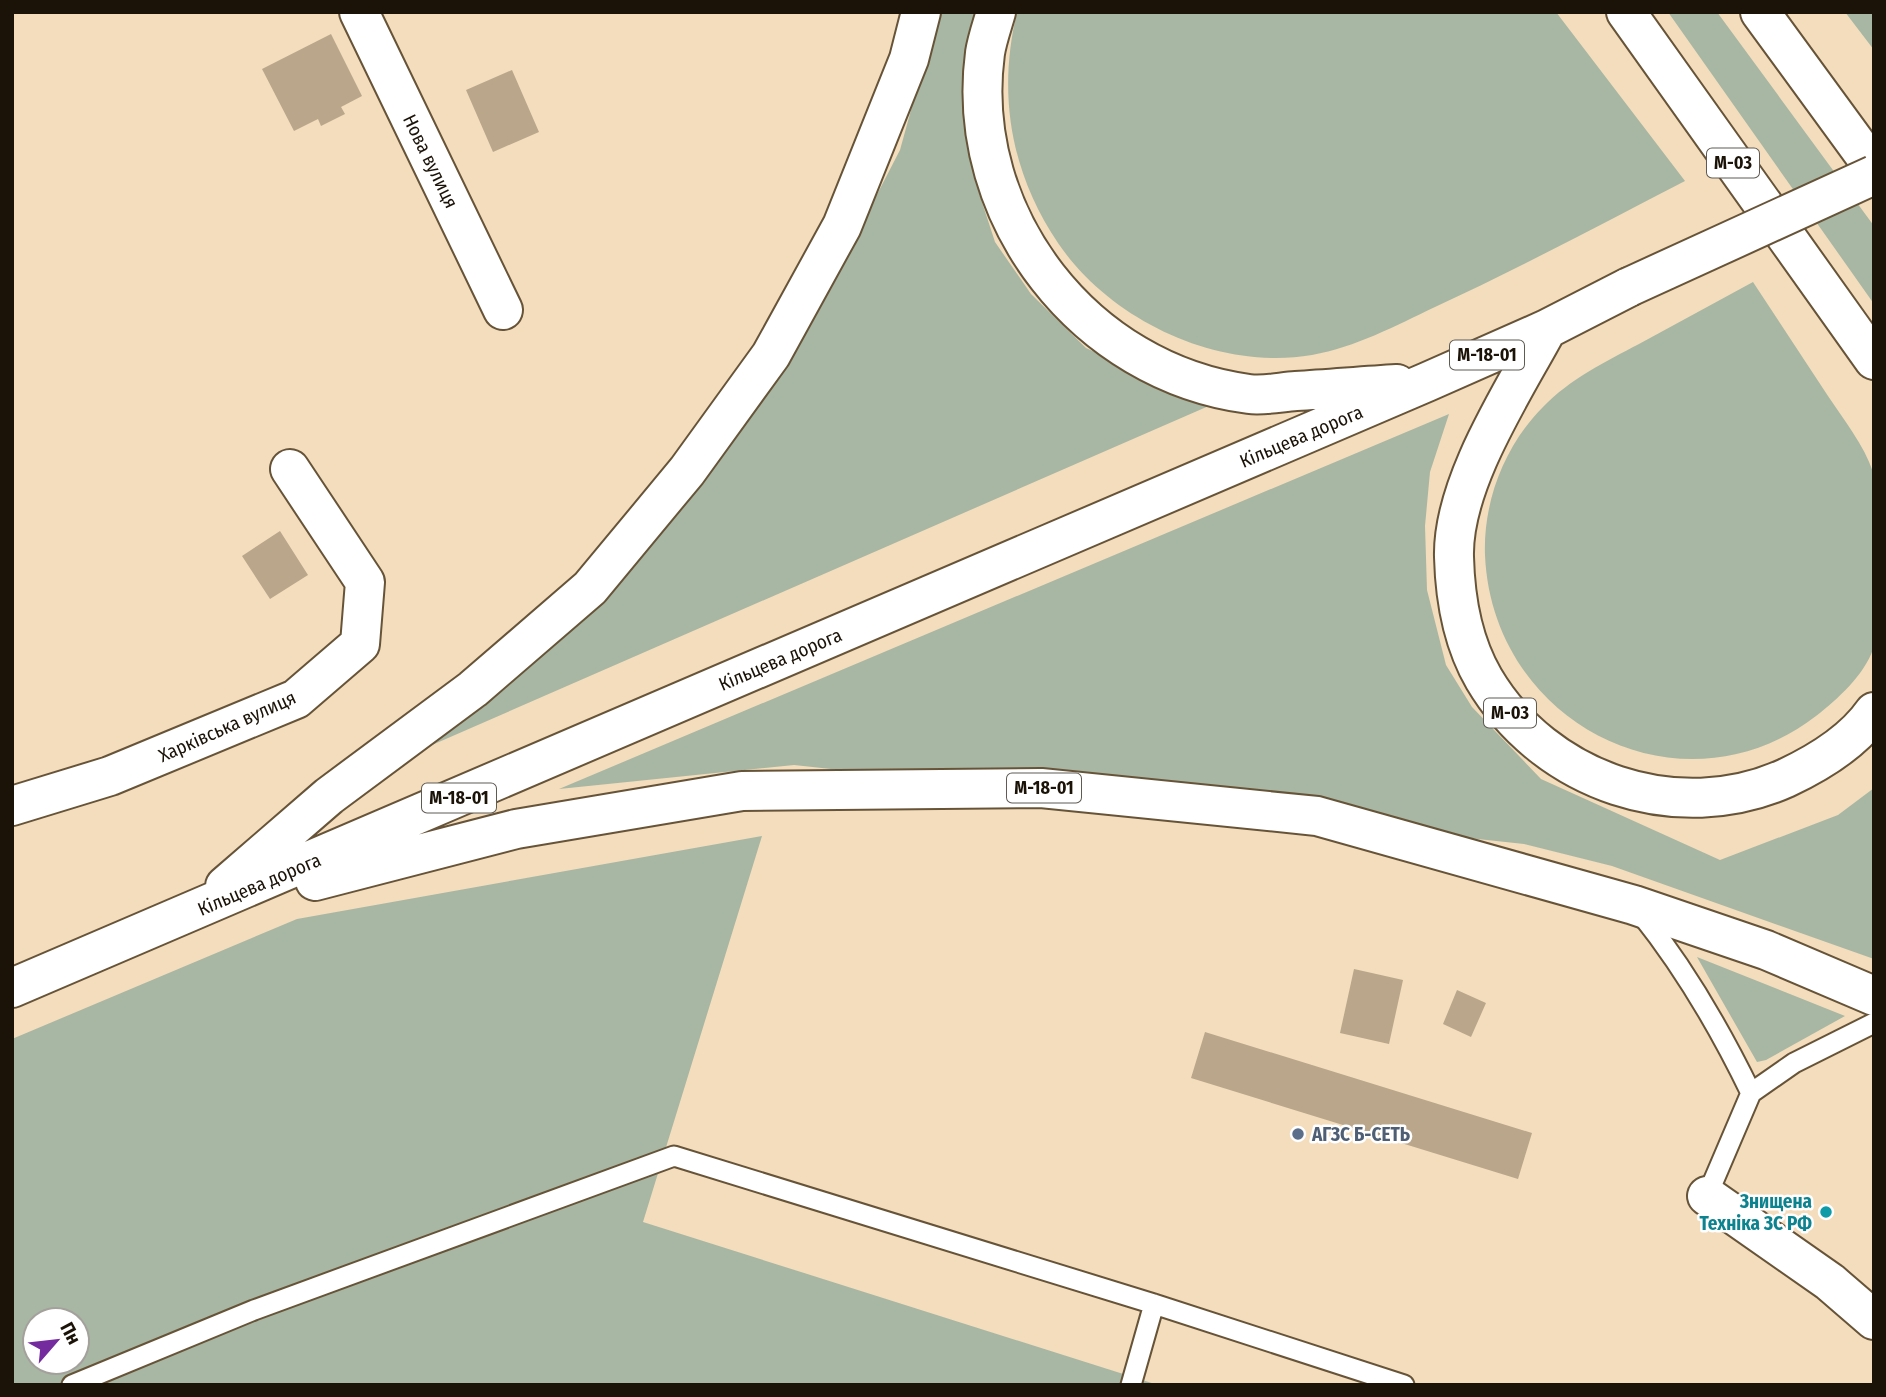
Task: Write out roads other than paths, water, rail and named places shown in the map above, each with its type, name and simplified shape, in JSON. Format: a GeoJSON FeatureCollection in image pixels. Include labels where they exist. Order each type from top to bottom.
{"type":"FeatureCollection","features":[{"type":"Feature","properties":{"kind":"main road","name":"Нова вулиця"},"geometry":{"type":"LineString","coordinates":[[359,12],[503,310]]}},
{"type":"Feature","properties":{"kind":"main road","name":"М-18-01"},"geometry":{"type":"LineString","coordinates":[[197,911],[329,796],[472,689],[590,588],[687,471],[771,355],[842,226],[909,59],[921,12]]}},
{"type":"Feature","properties":{"kind":"main road"},"geometry":{"type":"LineString","coordinates":[[996,12],[985,54],[984,122],[998,189],[1027,251],[1069,306],[1122,349],[1184,379],[1250,395],[1427,382]]}},
{"type":"Feature","properties":{"kind":"main road","name":"М-03"},"geometry":{"type":"LineString","coordinates":[[1626,12],[1841,313],[1874,389]]}},
{"type":"Feature","properties":{"kind":"main road"},"geometry":{"type":"LineString","coordinates":[[1760,12],[1874,168]]}},
{"type":"Feature","properties":{"kind":"main road","name":"Кільцева дорога"},"geometry":{"type":"LineString","coordinates":[[12,988],[1427,382],[1547,329],[1629,288],[1874,175]]}},
{"type":"Feature","properties":{"kind":"main road"},"geometry":{"type":"LineString","coordinates":[[1841,313],[1874,360]]}},
{"type":"Feature","properties":{"kind":"main road","name":"М-03"},"geometry":{"type":"LineString","coordinates":[[1547,329],[1464,491],[1454,554],[1461,618],[1484,678],[1522,729],[1574,768],[1633,793],[1696,800],[1760,790],[1818,763],[1867,722],[1874,712]]}},
{"type":"Feature","properties":{"kind":"main road","name":"Харківська вулиця"},"geometry":{"type":"LineString","coordinates":[[12,806],[110,776],[296,699],[360,644],[365,582],[290,469]]}},
{"type":"Feature","properties":{"kind":"main road","name":"М-18-01"},"geometry":{"type":"LineString","coordinates":[[197,911],[516,828],[742,791],[1041,788],[1317,816],[1634,905],[1766,950],[1874,996]]}},
{"type":"Feature","properties":{"kind":"main road"},"geometry":{"type":"LineString","coordinates":[[1707,1196],[1830,1282],[1874,1320]]}},
{"type":"Feature","properties":{"kind":"lane"},"geometry":{"type":"LineString","coordinates":[[1634,905],[1668,948],[1698,996],[1751,1093]]}},
{"type":"Feature","properties":{"kind":"lane"},"geometry":{"type":"LineString","coordinates":[[1707,1196],[1751,1093],[1794,1063],[1874,1023]]}},
{"type":"Feature","properties":{"kind":"lane"},"geometry":{"type":"LineString","coordinates":[[72,1385],[254,1310],[674,1156],[1154,1304],[1404,1385]]}},
{"type":"Feature","properties":{"kind":"lane"},"geometry":{"type":"LineString","coordinates":[[1131,1385],[1154,1304]]}},
{"type":"Feature","properties":{"kind":"place","name":"АГЗС Б-СЕТЬ"},"geometry":{"type":"Point","coordinates":[1298,1134]}},
{"type":"Feature","properties":{"kind":"place","name":"Знищена Техніка ЗС РФ"},"geometry":{"type":"Point","coordinates":[1826,1212]}}]}
